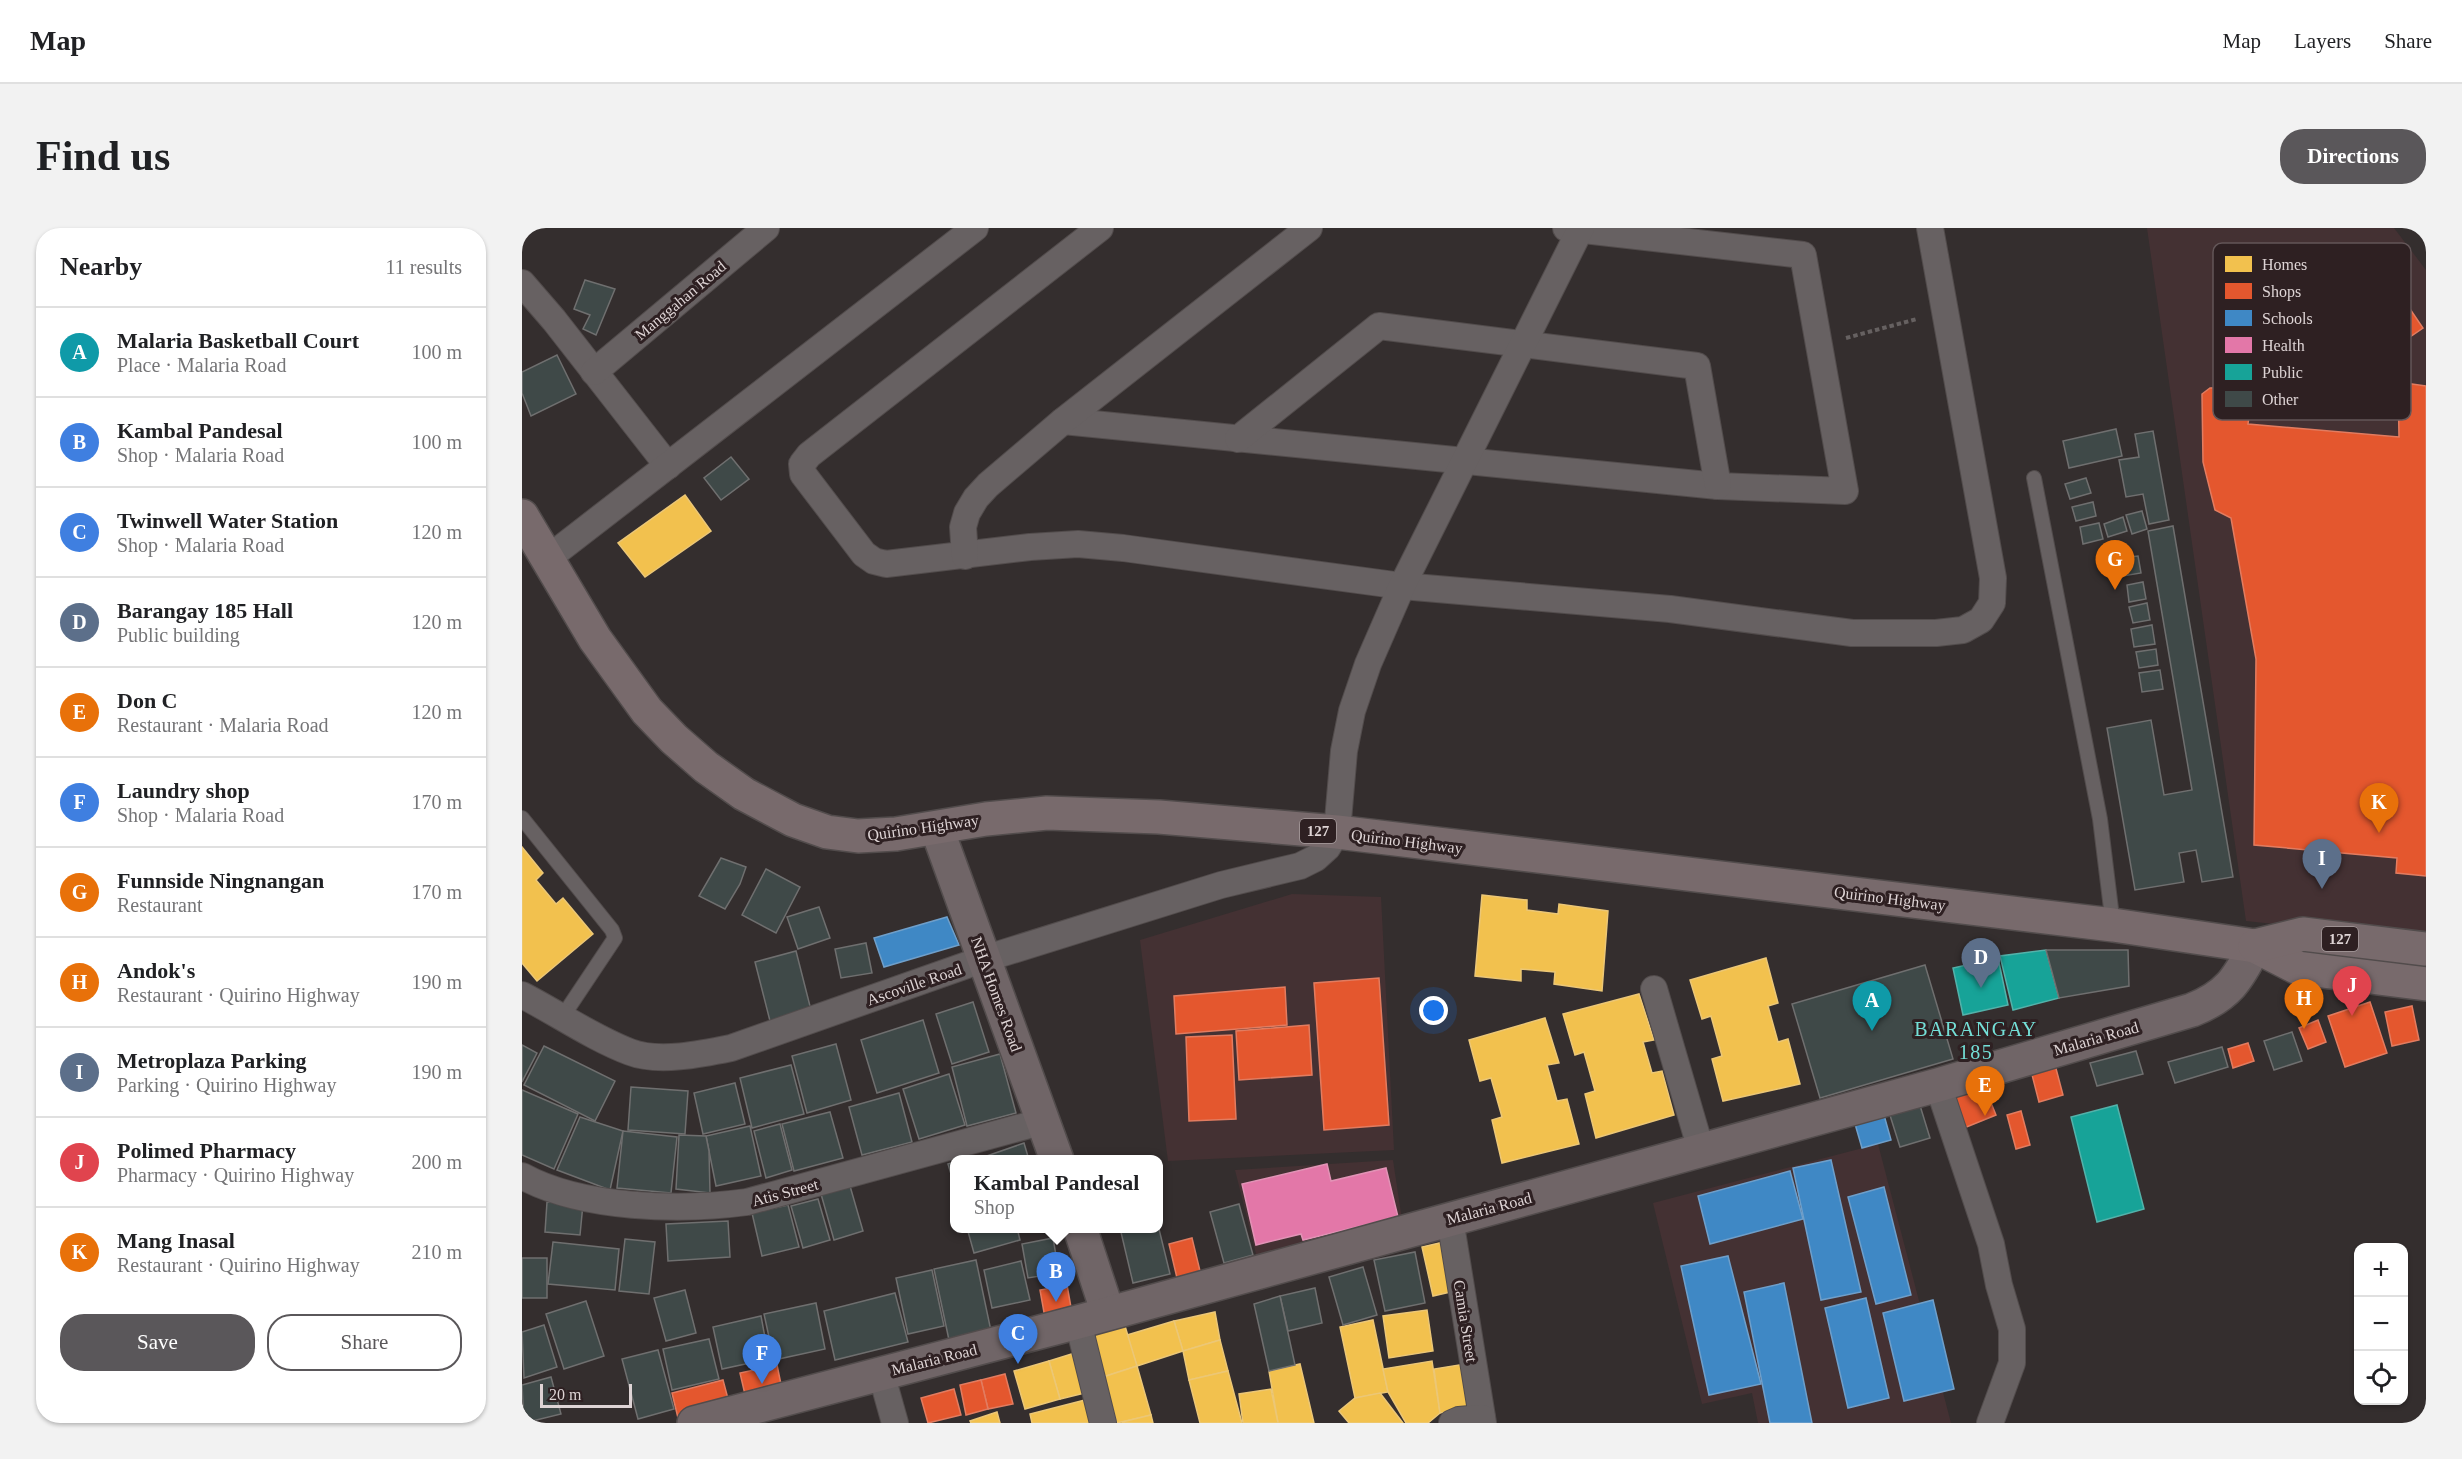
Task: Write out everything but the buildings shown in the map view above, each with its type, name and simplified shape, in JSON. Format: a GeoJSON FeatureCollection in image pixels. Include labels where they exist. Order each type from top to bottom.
{"type":"FeatureCollection","features":[{"type":"Feature","properties":{"kind":"main road","name":"Quirino Highway"},"geometry":{"type":"LineString","coordinates":[[522,516],[595,639],[647,711],[706,767],[744,794],[793,820],[827,832],[858,836],[937,829],[986,819],[1047,813],[1159,817],[1337,832],[2113,925],[2255,946],[2298,968],[2426,984]]}},
{"type":"Feature","properties":{"kind":"main road","name":"NHA Homes Road"},"geometry":{"type":"LineString","coordinates":[[937,829],[1055,1155]]}},
{"type":"Feature","properties":{"kind":"main road","name":"Quirino Highway"},"geometry":{"type":"LineString","coordinates":[[2255,946],[2303,934],[2426,949]]}},
{"type":"Feature","properties":{"kind":"main road","name":"Malaria Road"},"geometry":{"type":"LineString","coordinates":[[694,1423],[1093,1318],[1938,1085],[2207,1005],[2234,984],[2255,946]]}},
{"type":"Feature","properties":{"kind":"main road"},"geometry":{"type":"LineString","coordinates":[[1081,1233],[1093,1318]]}},
{"type":"Feature","properties":{"kind":"street","name":"Manggahan Road"},"geometry":{"type":"LineString","coordinates":[[594,372],[766,228]]}},
{"type":"Feature","properties":{"kind":"street"},"geometry":{"type":"LineString","coordinates":[[547,559],[975,228]]}},
{"type":"Feature","properties":{"kind":"street"},"geometry":{"type":"LineString","coordinates":[[1100,228],[808,455],[802,464],[803,474],[864,555],[886,564],[1030,547],[1078,544],[1123,548],[1402,586],[1670,609],[1852,633],[1936,633],[1963,630],[1981,620],[1992,603],[1993,578],[1930,228]]}},
{"type":"Feature","properties":{"kind":"street"},"geometry":{"type":"LineString","coordinates":[[965,556],[963,527],[967,513],[976,498],[1064,421],[1309,228]]}},
{"type":"Feature","properties":{"kind":"street"},"geometry":{"type":"LineString","coordinates":[[1064,421],[1463,462],[1718,486],[1845,491],[1803,255],[1575,229],[1521,344],[1463,462],[1402,586],[1368,664],[1352,711],[1344,751],[1337,832]]}},
{"type":"Feature","properties":{"kind":"street"},"geometry":{"type":"LineString","coordinates":[[522,283],[668,466]]}},
{"type":"Feature","properties":{"kind":"street"},"geometry":{"type":"LineString","coordinates":[[1238,439],[1379,326],[1697,366],[1718,486]]}},
{"type":"Feature","properties":{"kind":"street","name":"Ascoville Road"},"geometry":{"type":"LineString","coordinates":[[522,995],[631,1053],[658,1056],[695,1055],[731,1048],[984,959],[1221,885],[1300,866],[1321,853],[1337,832]]}},
{"type":"Feature","properties":{"kind":"street"},"geometry":{"type":"LineString","coordinates":[[1654,989],[1701,1150]]}},
{"type":"Feature","properties":{"kind":"street"},"geometry":{"type":"LineString","coordinates":[[1938,1085],[1991,1244],[1999,1285],[2012,1329],[2012,1363],[1990,1423]]}},
{"type":"Feature","properties":{"kind":"street","name":"Atis Street"},"geometry":{"type":"LineString","coordinates":[[522,1176],[560,1190],[596,1199],[641,1205],[709,1207],[747,1202],[1044,1121]]}},
{"type":"Feature","properties":{"kind":"street","name":"Camia Street"},"geometry":{"type":"LineString","coordinates":[[1450,1219],[1483,1421]]}},
{"type":"Feature","properties":{"kind":"street"},"geometry":{"type":"LineString","coordinates":[[1093,1318],[1103,1423]]}},
{"type":"Feature","properties":{"kind":"street"},"geometry":{"type":"LineString","coordinates":[[881,1373],[895,1423]]}},
{"type":"Feature","properties":{"kind":"street"},"geometry":{"type":"LineString","coordinates":[[1452,1423],[1459,1420],[1483,1421]]}},
{"type":"Feature","properties":{"kind":"lane"},"geometry":{"type":"LineString","coordinates":[[2034,478],[2100,819],[2113,925]]}},
{"type":"Feature","properties":{"kind":"lane"},"geometry":{"type":"LineString","coordinates":[[522,818],[612,930],[615,938],[563,1016]]}},
{"type":"Feature","properties":{"kind":"path"},"geometry":{"type":"LineString","coordinates":[[1819,345],[1945,311]]}},
{"type":"Feature","properties":{"kind":"shaded area"},"geometry":{"type":"Polygon","coordinates":[[[2147,228],[2394,228],[2405,243],[2213,243],[2213,420],[2411,420],[2411,250],[2426,270],[2426,940],[2246,921],[2147,228]]]}},
{"type":"Feature","properties":{"kind":"shaded area"},"geometry":{"type":"Polygon","coordinates":[[[1292,894],[1381,897],[1394,1150],[1168,1161],[1140,940],[1292,894]]]}},
{"type":"Feature","properties":{"kind":"shaded area"},"geometry":{"type":"Polygon","coordinates":[[[1878,1144],[1951,1423],[1758,1423],[1752,1393],[1702,1404],[1653,1203],[1878,1144]]]}},
{"type":"Feature","properties":{"kind":"shaded area"},"geometry":{"type":"Polygon","coordinates":[[[1393,1160],[1402,1220],[1257,1258],[1235,1170],[1393,1160]]]}},
{"type":"Feature","properties":{"kind":"place","name":"Funnside Ningnangan"},"geometry":{"type":"Point","coordinates":[2115,590]}},
{"type":"Feature","properties":{"kind":"place","name":"Mang Inasal"},"geometry":{"type":"Point","coordinates":[2379,833]}},
{"type":"Feature","properties":{"kind":"place","name":"Metroplaza Parking"},"geometry":{"type":"Point","coordinates":[2322,889]}},
{"type":"Feature","properties":{"kind":"place","name":"Barangay 185 Hall"},"geometry":{"type":"Point","coordinates":[1981,988]}},
{"type":"Feature","properties":{"kind":"place","name":"Polimed Pharmacy"},"geometry":{"type":"Point","coordinates":[2352,1016]}},
{"type":"Feature","properties":{"kind":"place","name":"Andok's"},"geometry":{"type":"Point","coordinates":[2304,1029]}},
{"type":"Feature","properties":{"kind":"place","name":"Malaria Basketball Court"},"geometry":{"type":"Point","coordinates":[1872,1031]}},
{"type":"Feature","properties":{"kind":"place","name":"Don C"},"geometry":{"type":"Point","coordinates":[1985,1116]}},
{"type":"Feature","properties":{"kind":"place","name":"Kambal Pandesal"},"geometry":{"type":"Point","coordinates":[1056,1302]}},
{"type":"Feature","properties":{"kind":"place","name":"Twinwell Water Station"},"geometry":{"type":"Point","coordinates":[1018,1364]}},
{"type":"Feature","properties":{"kind":"place","name":"Laundry shop"},"geometry":{"type":"Point","coordinates":[762,1384]}},
{"type":"Feature","properties":{"kind":"district","name":"BARANGAY 185"},"geometry":{"type":"Point","coordinates":[1976,1040]}}]}
